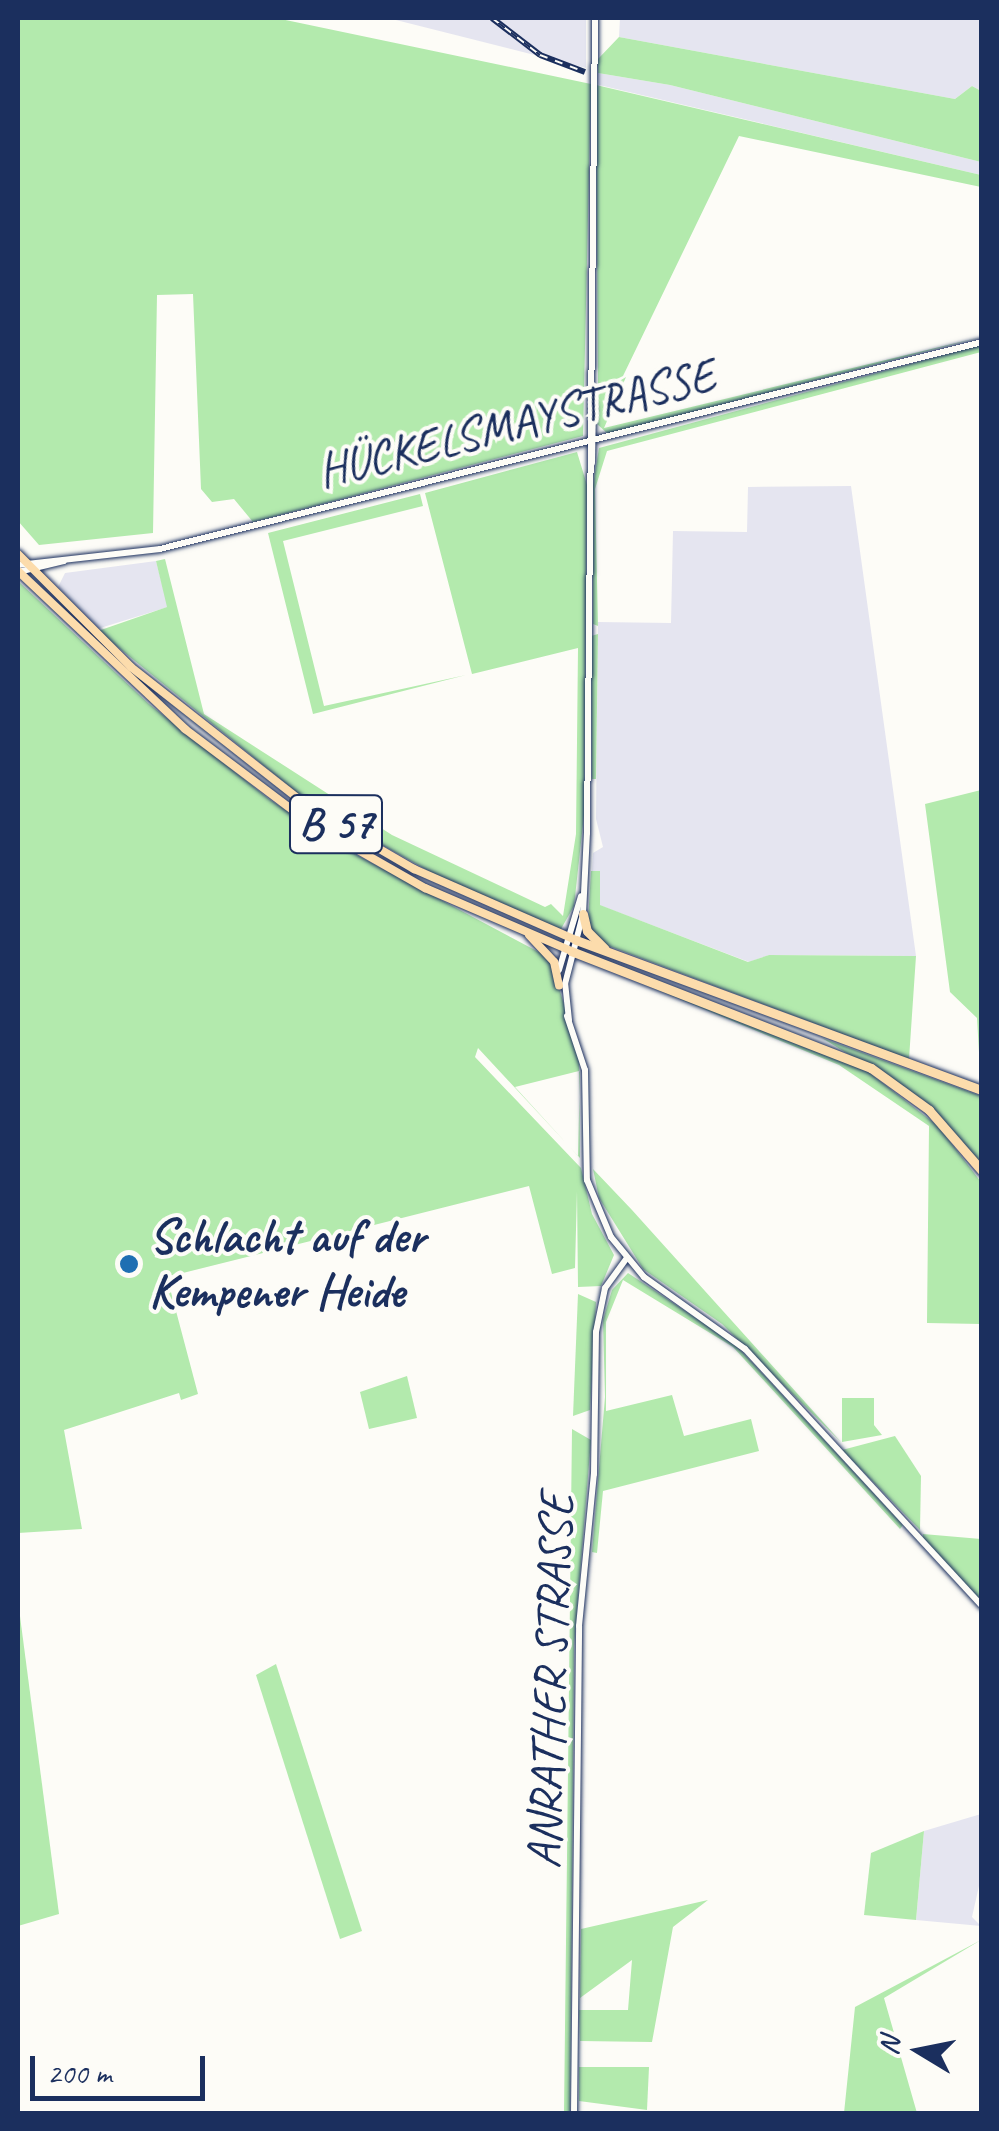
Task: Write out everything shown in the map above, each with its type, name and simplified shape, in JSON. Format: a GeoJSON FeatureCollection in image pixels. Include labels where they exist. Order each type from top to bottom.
{"type":"FeatureCollection","features":[{"type":"Feature","properties":{"kind":"highway"},"geometry":{"type":"LineString","coordinates":[[584,914],[592,938],[611,954]]}},
{"type":"Feature","properties":{"kind":"highway"},"geometry":{"type":"LineString","coordinates":[[572,938],[982,1090]]}},
{"type":"Feature","properties":{"kind":"highway"},"geometry":{"type":"LineString","coordinates":[[567,950],[862,1064],[924,1105],[982,1171]]}},
{"type":"Feature","properties":{"kind":"main road"},"geometry":{"type":"LineString","coordinates":[[558,985],[567,950],[584,914],[595,18]]}},
{"type":"Feature","properties":{"kind":"main road","name":"HÜCKELSMAYSTRASSE"},"geometry":{"type":"LineString","coordinates":[[21,569],[150,551],[982,342]]}},
{"type":"Feature","properties":{"kind":"main road"},"geometry":{"type":"LineString","coordinates":[[590,474],[597,441],[591,390]]}},
{"type":"Feature","properties":{"kind":"main road","name":"B 57"},"geometry":{"type":"LineString","coordinates":[[18,554],[21,569],[136,687],[254,784],[363,855],[567,950]]}},
{"type":"Feature","properties":{"kind":"main road","name":"HÜCKELSMAYSTRASSE"},"geometry":{"type":"LineString","coordinates":[[21,569],[65,561]]}},
{"type":"Feature","properties":{"kind":"main road"},"geometry":{"type":"LineString","coordinates":[[48,589],[51,566]]}},
{"type":"Feature","properties":{"kind":"main road","name":"B 57"},"geometry":{"type":"LineString","coordinates":[[21,569],[191,719],[314,811],[414,869],[572,938]]}},
{"type":"Feature","properties":{"kind":"main road"},"geometry":{"type":"LineString","coordinates":[[572,938],[583,890]]}},
{"type":"Feature","properties":{"kind":"main road"},"geometry":{"type":"LineString","coordinates":[[526,932],[554,962],[584,1070],[586,1170],[597,1212],[626,1259],[745,1348],[982,1606]]}},
{"type":"Feature","properties":{"kind":"main road"},"geometry":{"type":"LineString","coordinates":[[567,950],[564,993],[568,1020]]}},
{"type":"Feature","properties":{"kind":"main road","name":"ANRATHER STRASSE"},"geometry":{"type":"LineString","coordinates":[[574,2114],[579,1626],[593,1492],[596,1332],[605,1288],[626,1259]]}},
{"type":"Feature","properties":{"kind":"shaded area"},"geometry":{"type":"Polygon","coordinates":[[[388,18],[586,18],[586,68],[388,18]]]}},
{"type":"Feature","properties":{"kind":"shaded area"},"geometry":{"type":"Polygon","coordinates":[[[620,18],[981,18],[981,91],[972,86],[955,99],[619,37],[620,18]]]}},
{"type":"Feature","properties":{"kind":"shaded area"},"geometry":{"type":"Polygon","coordinates":[[[598,73],[670,85],[981,162],[981,175],[599,85],[598,73]]]}},
{"type":"Feature","properties":{"kind":"shaded area"},"geometry":{"type":"Polygon","coordinates":[[[851,486],[916,956],[769,955],[749,962],[599,905],[600,872],[592,871],[593,853],[603,847],[596,819],[598,622],[671,623],[673,531],[747,532],[748,487],[851,486]]]}},
{"type":"Feature","properties":{"kind":"shaded area"},"geometry":{"type":"Polygon","coordinates":[[[156,561],[168,607],[97,629],[58,587],[65,573],[156,561]]]}},
{"type":"Feature","properties":{"kind":"shaded area"},"geometry":{"type":"Polygon","coordinates":[[[981,1814],[981,1877],[972,1917],[981,1926],[916,1920],[924,1831],[981,1814]]]}},
{"type":"Feature","properties":{"kind":"green space"},"geometry":{"type":"Polygon","coordinates":[[[18,18],[276,18],[591,84],[583,436],[253,522],[234,499],[212,502],[201,489],[193,294],[157,295],[153,533],[39,545],[18,521],[18,18]]]}},
{"type":"Feature","properties":{"kind":"green space"},"geometry":{"type":"Polygon","coordinates":[[[619,37],[955,99],[972,86],[981,91],[981,162],[670,85],[598,73],[598,59],[619,37]]]}},
{"type":"Feature","properties":{"kind":"green space"},"geometry":{"type":"Polygon","coordinates":[[[596,85],[981,175],[981,187],[739,136],[623,376],[598,388],[596,85]]]}},
{"type":"Feature","properties":{"kind":"green space"},"geometry":{"type":"Polygon","coordinates":[[[981,337],[608,434],[596,423],[595,396],[626,377],[604,428],[981,337]]]}},
{"type":"Feature","properties":{"kind":"green space"},"geometry":{"type":"Polygon","coordinates":[[[981,345],[981,352],[607,451],[595,489],[598,626],[593,624],[593,485],[599,448],[981,345]]]}},
{"type":"Feature","properties":{"kind":"green space"},"geometry":{"type":"Polygon","coordinates":[[[577,452],[587,485],[584,815],[574,906],[561,929],[452,884],[316,808],[98,631],[167,607],[156,561],[165,559],[204,714],[392,835],[545,907],[551,904],[563,916],[576,834],[578,648],[472,674],[425,493],[577,452]]]}},
{"type":"Feature","properties":{"kind":"green space"},"geometry":{"type":"Polygon","coordinates":[[[420,494],[423,506],[283,541],[324,706],[466,675],[313,714],[268,533],[420,494]]]}},
{"type":"Feature","properties":{"kind":"green space"},"geometry":{"type":"Polygon","coordinates":[[[18,581],[149,704],[269,799],[336,844],[550,958],[579,1054],[579,1071],[515,1087],[569,1146],[478,1048],[475,1057],[581,1168],[592,1214],[614,1255],[601,1286],[578,1287],[577,1191],[575,1268],[552,1274],[529,1186],[167,1277],[198,1394],[181,1400],[179,1393],[64,1430],[82,1529],[18,1533],[18,581]]]}},
{"type":"Feature","properties":{"kind":"green space"},"geometry":{"type":"Polygon","coordinates":[[[598,634],[596,779],[592,779],[591,636],[598,634]]]}},
{"type":"Feature","properties":{"kind":"green space"},"geometry":{"type":"Polygon","coordinates":[[[981,790],[981,1087],[977,1018],[950,992],[925,804],[981,790]]]}},
{"type":"Feature","properties":{"kind":"green space"},"geometry":{"type":"Polygon","coordinates":[[[591,871],[600,871],[600,905],[748,962],[769,955],[916,956],[909,1059],[606,945],[593,936],[588,921],[591,871]]]}},
{"type":"Feature","properties":{"kind":"green space"},"geometry":{"type":"Polygon","coordinates":[[[602,967],[862,1067],[938,1126],[981,1182],[981,1324],[927,1323],[929,1126],[839,1065],[602,967]]]}},
{"type":"Feature","properties":{"kind":"green space"},"geometry":{"type":"Polygon","coordinates":[[[822,1038],[981,1096],[981,1166],[923,1100],[822,1038]]]}},
{"type":"Feature","properties":{"kind":"green space"},"geometry":{"type":"Polygon","coordinates":[[[593,1169],[841,1442],[722,1324],[643,1269],[599,1198],[593,1169]]]}},
{"type":"Feature","properties":{"kind":"green space"},"geometry":{"type":"Polygon","coordinates":[[[628,1273],[735,1344],[903,1525],[900,1529],[733,1347],[623,1280],[606,1322],[606,1411],[672,1395],[684,1436],[751,1419],[759,1451],[603,1491],[597,1553],[592,1552],[605,1397],[603,1320],[612,1290],[628,1273]]]}},
{"type":"Feature","properties":{"kind":"green space"},"geometry":{"type":"Polygon","coordinates":[[[578,1294],[596,1302],[590,1410],[573,1416],[578,1294]]]}},
{"type":"Feature","properties":{"kind":"green space"},"geometry":{"type":"Polygon","coordinates":[[[407,1376],[417,1418],[369,1429],[360,1392],[407,1376]]]}},
{"type":"Feature","properties":{"kind":"green space"},"geometry":{"type":"Polygon","coordinates":[[[842,1398],[874,1398],[874,1425],[882,1435],[842,1442],[842,1398]]]}},
{"type":"Feature","properties":{"kind":"green space"},"geometry":{"type":"Polygon","coordinates":[[[572,1429],[591,1440],[574,1647],[570,2113],[564,2114],[572,1429]]]}},
{"type":"Feature","properties":{"kind":"green space"},"geometry":{"type":"Polygon","coordinates":[[[895,1436],[921,1476],[920,1530],[842,1450],[895,1436]]]}},
{"type":"Feature","properties":{"kind":"green space"},"geometry":{"type":"Polygon","coordinates":[[[923,1534],[981,1539],[981,1602],[923,1538],[923,1534]]]}},
{"type":"Feature","properties":{"kind":"green space"},"geometry":{"type":"Polygon","coordinates":[[[18,1601],[59,1914],[18,1926],[18,1601]]]}},
{"type":"Feature","properties":{"kind":"green space"},"geometry":{"type":"Polygon","coordinates":[[[276,1664],[362,1931],[340,1939],[256,1675],[276,1664]]]}},
{"type":"Feature","properties":{"kind":"green space"},"geometry":{"type":"Polygon","coordinates":[[[924,1831],[916,1920],[864,1915],[871,1853],[924,1831]]]}},
{"type":"Feature","properties":{"kind":"green space"},"geometry":{"type":"Polygon","coordinates":[[[708,1900],[673,1927],[652,2042],[580,2041],[579,2010],[628,2010],[632,1960],[580,1998],[581,1929],[708,1900]]]}},
{"type":"Feature","properties":{"kind":"green space"},"geometry":{"type":"Polygon","coordinates":[[[981,1940],[884,1998],[917,2113],[844,2113],[855,2007],[981,1940]]]}},
{"type":"Feature","properties":{"kind":"green space"},"geometry":{"type":"Polygon","coordinates":[[[579,2067],[649,2067],[647,2110],[579,2101],[579,2067]]]}},
{"type":"Feature","properties":{"kind":"railway"},"geometry":{"type":"LineString","coordinates":[[492,18],[540,55],[585,72]]}},
{"type":"Feature","properties":{"kind":"place","name":"Schlacht auf der Kempener Heide"},"geometry":{"type":"Point","coordinates":[129,1264]}}]}
